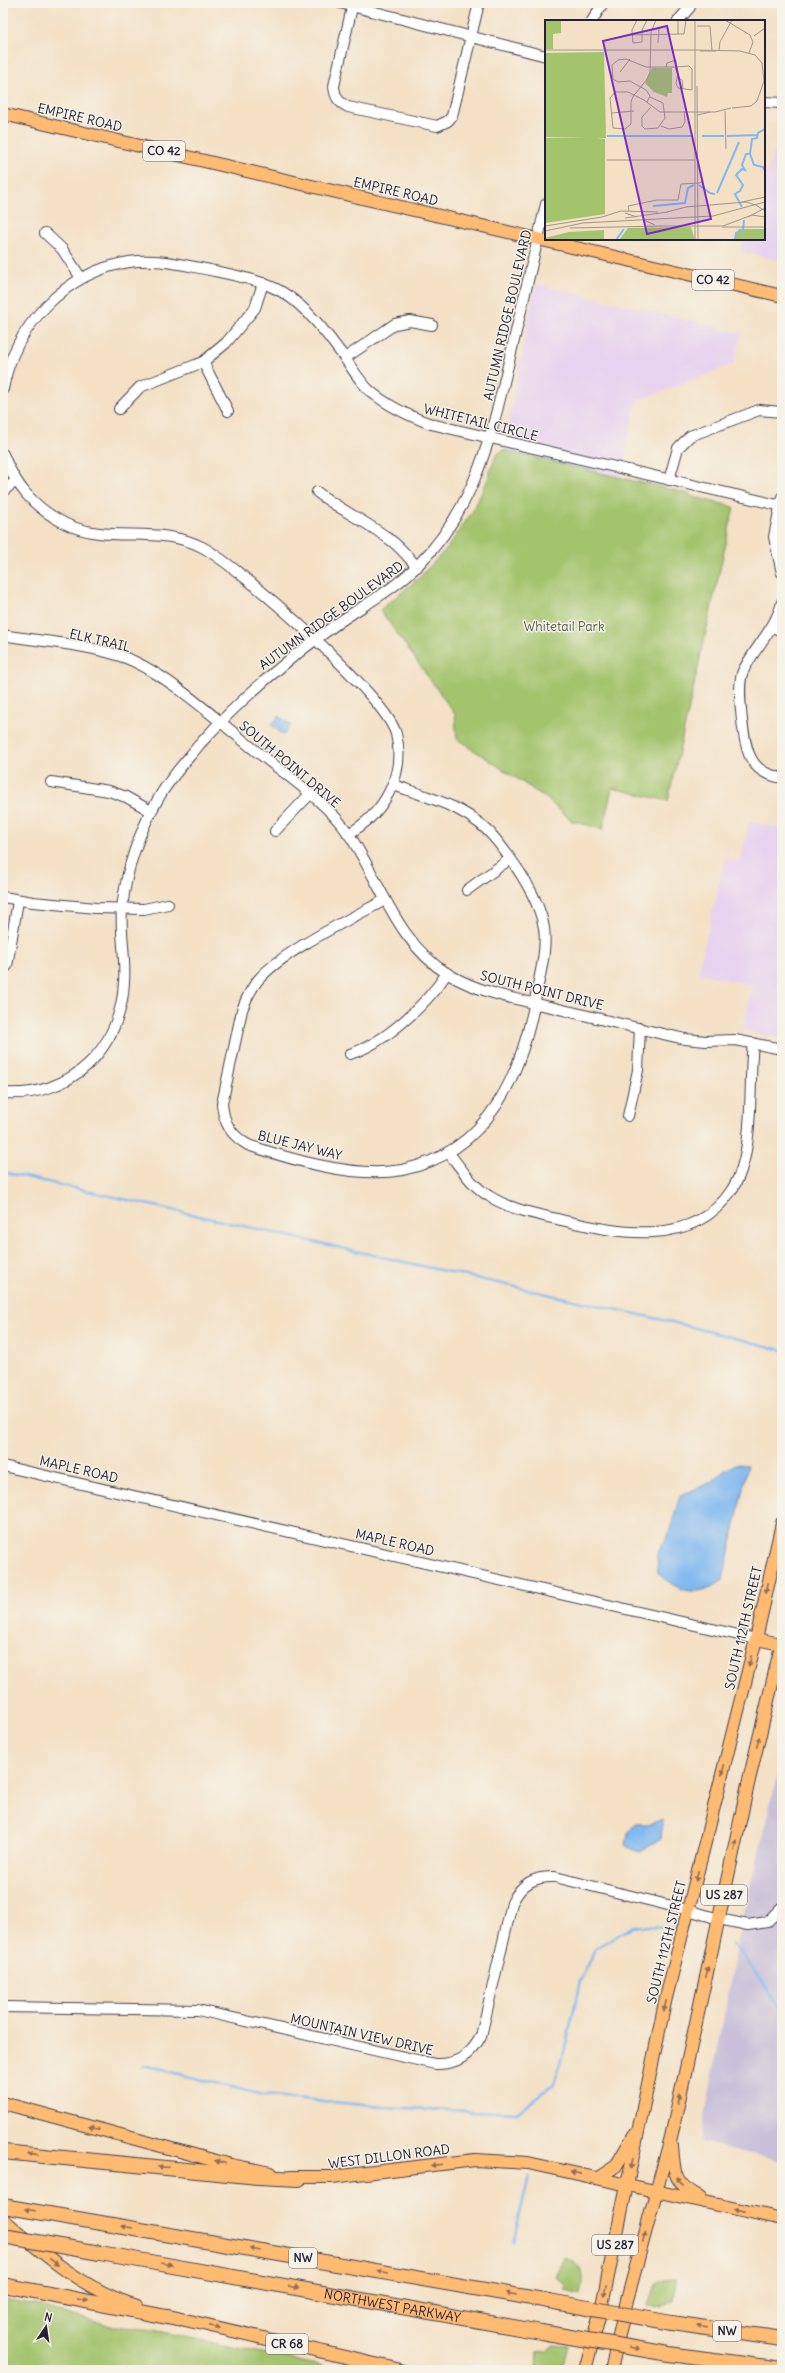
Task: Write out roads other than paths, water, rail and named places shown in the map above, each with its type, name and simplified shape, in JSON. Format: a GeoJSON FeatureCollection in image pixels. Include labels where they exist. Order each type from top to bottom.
{"type":"FeatureCollection","features":[{"type":"Feature","properties":{"kind":"highway"},"geometry":{"type":"LineString","coordinates":[[3,2152],[258,2177],[299,2179]]}},
{"type":"Feature","properties":{"kind":"highway","name":"NW"},"geometry":{"type":"LineString","coordinates":[[3,2206],[672,2323],[782,2339]]}},
{"type":"Feature","properties":{"kind":"highway","name":"NORTHWEST PARKWAY"},"geometry":{"type":"LineString","coordinates":[[3,2236],[669,2354],[782,2369]]}},
{"type":"Feature","properties":{"kind":"highway"},"geometry":{"type":"LineString","coordinates":[[3,2284],[177,2319]]}},
{"type":"Feature","properties":{"kind":"main road","name":"EMPIRE ROAD"},"geometry":{"type":"LineString","coordinates":[[3,114],[545,240]]}},
{"type":"Feature","properties":{"kind":"main road","name":"EMPIRE ROAD"},"geometry":{"type":"LineString","coordinates":[[546,240],[782,296]]}},
{"type":"Feature","properties":{"kind":"main road","name":"SOUTH 112TH STREET"},"geometry":{"type":"LineString","coordinates":[[585,2370],[601,2310],[665,2002],[756,1639],[782,1523]]}},
{"type":"Feature","properties":{"kind":"main road","name":"MAPLE ROAD"},"geometry":{"type":"LineString","coordinates":[[756,1639],[782,1643]]}},
{"type":"Feature","properties":{"kind":"main road","name":"US 287"},"geometry":{"type":"LineString","coordinates":[[611,2370],[627,2300],[671,2137],[749,1780],[782,1643]]}},
{"type":"Feature","properties":{"kind":"main road","name":"WEST DILLON ROAD"},"geometry":{"type":"LineString","coordinates":[[3,2103],[231,2165],[299,2179],[357,2174],[475,2160],[528,2163],[628,2184],[782,2220]]}},
{"type":"Feature","properties":{"kind":"main road"},"geometry":{"type":"LineString","coordinates":[[598,2178],[616,2166],[640,2125]]}},
{"type":"Feature","properties":{"kind":"main road"},"geometry":{"type":"LineString","coordinates":[[671,2137],[675,2175],[680,2185],[711,2204]]}},
{"type":"Feature","properties":{"kind":"main road","name":"CR 68"},"geometry":{"type":"LineString","coordinates":[[3,2219],[48,2258],[78,2278],[126,2303],[177,2319],[401,2370]]}},
{"type":"Feature","properties":{"kind":"street"},"geometry":{"type":"LineString","coordinates":[[340,3],[353,4],[545,56]]}},
{"type":"Feature","properties":{"kind":"street"},"geometry":{"type":"LineString","coordinates":[[353,4],[334,86],[335,96],[341,103],[348,107],[437,126],[442,125],[452,116],[479,3]]}},
{"type":"Feature","properties":{"kind":"street"},"geometry":{"type":"LineString","coordinates":[[593,20],[603,3]]}},
{"type":"Feature","properties":{"kind":"street"},"geometry":{"type":"LineString","coordinates":[[679,20],[690,7]]}},
{"type":"Feature","properties":{"kind":"street"},"geometry":{"type":"LineString","coordinates":[[765,102],[782,103]]}},
{"type":"Feature","properties":{"kind":"street","name":"AUTUMN RIDGE BOULEVARD"},"geometry":{"type":"LineString","coordinates":[[3,1093],[35,1091],[51,1087],[77,1074],[93,1060],[107,1044],[119,1015],[124,984],[121,943],[122,908],[133,855],[151,812],[165,788],[220,722],[244,696],[314,640],[388,591],[417,567],[442,539],[462,510],[479,472],[490,438],[545,208]]}},
{"type":"Feature","properties":{"kind":"street"},"geometry":{"type":"LineString","coordinates":[[45,233],[62,249],[81,278]]}},
{"type":"Feature","properties":{"kind":"street","name":"WHITETAIL CIRCLE"},"geometry":{"type":"LineString","coordinates":[[3,389],[13,355],[26,331],[42,311],[60,293],[81,278],[104,268],[129,262],[149,261],[175,263],[263,283],[282,292],[298,304],[345,358],[369,390],[407,415],[431,424],[490,438],[669,480],[781,503],[774,537],[782,573]]}},
{"type":"Feature","properties":{"kind":"street"},"geometry":{"type":"LineString","coordinates":[[119,409],[140,387],[203,362],[226,343],[241,327],[255,308],[263,283]]}},
{"type":"Feature","properties":{"kind":"street"},"geometry":{"type":"LineString","coordinates":[[345,358],[395,324],[410,321],[432,325]]}},
{"type":"Feature","properties":{"kind":"street"},"geometry":{"type":"LineString","coordinates":[[203,362],[228,411]]}},
{"type":"Feature","properties":{"kind":"street"},"geometry":{"type":"LineString","coordinates":[[669,480],[678,448],[690,436],[759,410],[782,412]]}},
{"type":"Feature","properties":{"kind":"street"},"geometry":{"type":"LineString","coordinates":[[3,454],[16,481],[29,498],[45,512],[65,523],[88,532],[109,535],[142,534],[168,536],[203,547],[269,596],[369,694],[389,719],[395,732],[398,747],[394,785],[386,801],[371,818],[348,834]]}},
{"type":"Feature","properties":{"kind":"street"},"geometry":{"type":"LineString","coordinates":[[3,491],[16,481]]}},
{"type":"Feature","properties":{"kind":"street"},"geometry":{"type":"LineString","coordinates":[[317,492],[340,509],[389,539],[417,567]]}},
{"type":"Feature","properties":{"kind":"street"},"geometry":{"type":"LineString","coordinates":[[782,602],[773,626],[743,671],[740,687],[740,707],[750,759],[766,774],[782,778]]}},
{"type":"Feature","properties":{"kind":"street"},"geometry":{"type":"LineString","coordinates":[[773,626],[782,632]]}},
{"type":"Feature","properties":{"kind":"street","name":"ELK TRAIL"},"geometry":{"type":"LineString","coordinates":[[3,635],[97,650],[125,658],[151,670],[220,722]]}},
{"type":"Feature","properties":{"kind":"street","name":"SOUTH POINT DRIVE"},"geometry":{"type":"LineString","coordinates":[[220,722],[310,794],[348,834],[368,865],[385,900],[415,945],[447,973],[478,989],[685,1039],[706,1041],[735,1040],[782,1049]]}},
{"type":"Feature","properties":{"kind":"street"},"geometry":{"type":"LineString","coordinates":[[51,782],[109,791],[126,797],[151,812]]}},
{"type":"Feature","properties":{"kind":"street","name":"BLUE JAY WAY"},"geometry":{"type":"LineString","coordinates":[[385,900],[307,944],[272,967],[258,980],[242,1010],[222,1104],[223,1117],[229,1130],[238,1139],[248,1145],[356,1172],[376,1173],[402,1170],[428,1162],[459,1146],[475,1132],[508,1088],[524,1049],[542,965],[544,928],[533,895],[497,840],[480,823],[459,809],[394,785]]}},
{"type":"Feature","properties":{"kind":"street"},"geometry":{"type":"LineString","coordinates":[[275,831],[310,794]]}},
{"type":"Feature","properties":{"kind":"street"},"geometry":{"type":"LineString","coordinates":[[467,890],[510,859]]}},
{"type":"Feature","properties":{"kind":"street"},"geometry":{"type":"LineString","coordinates":[[3,897],[18,901],[144,909],[168,904]]}},
{"type":"Feature","properties":{"kind":"street"},"geometry":{"type":"LineString","coordinates":[[7,966],[18,901]]}},
{"type":"Feature","properties":{"kind":"street"},"geometry":{"type":"LineString","coordinates":[[350,1054],[361,1051],[378,1040],[414,1011],[432,994],[447,973]]}},
{"type":"Feature","properties":{"kind":"street"},"geometry":{"type":"LineString","coordinates":[[628,1116],[638,1070],[640,1028]]}},
{"type":"Feature","properties":{"kind":"street"},"geometry":{"type":"LineString","coordinates":[[448,1152],[470,1180],[488,1196],[502,1204],[527,1212],[628,1233],[671,1231],[690,1225],[707,1216],[722,1203],[732,1190],[742,1170],[747,1148],[753,1043]]}},
{"type":"Feature","properties":{"kind":"street","name":"MAPLE ROAD"},"geometry":{"type":"LineString","coordinates":[[3,1466],[756,1639]]}},
{"type":"Feature","properties":{"kind":"street","name":"MOUNTAIN VIEW DRIVE"},"geometry":{"type":"LineString","coordinates":[[3,2007],[198,2010],[435,2064],[446,2064],[463,2058],[475,2046],[481,2036],[512,1903],[521,1888],[528,1882],[544,1876],[555,1877],[688,1910],[718,1919],[748,1925],[763,1924],[773,1918],[782,1907]]}},
{"type":"Feature","properties":{"kind":"water"},"geometry":{"type":"Polygon","coordinates":[[[279,716],[291,725],[283,735],[271,725],[279,716]]]}},
{"type":"Feature","properties":{"kind":"water"},"geometry":{"type":"Polygon","coordinates":[[[736,1464],[748,1465],[723,1580],[714,1586],[697,1591],[681,1589],[658,1573],[657,1554],[668,1536],[680,1496],[711,1482],[725,1470],[736,1464]]]}},
{"type":"Feature","properties":{"kind":"water"},"geometry":{"type":"Polygon","coordinates":[[[663,1820],[661,1838],[638,1853],[626,1844],[628,1833],[635,1824],[646,1824],[663,1820]]]}},
{"type":"Feature","properties":{"kind":"waterway"},"geometry":{"type":"LineString","coordinates":[[3,1172],[676,1323],[782,1350]]}},
{"type":"Feature","properties":{"kind":"waterway"},"geometry":{"type":"LineString","coordinates":[[143,2065],[263,2095],[383,2107],[517,2113],[554,2084],[567,2041],[580,1981],[597,1947],[634,1926],[671,1927]]}},
{"type":"Feature","properties":{"kind":"waterway"},"geometry":{"type":"LineString","coordinates":[[733,1943],[782,2009]]}},
{"type":"Feature","properties":{"kind":"waterway"},"geometry":{"type":"LineString","coordinates":[[513,2242],[529,2176]]}},
{"type":"Feature","properties":{"kind":"park label","name":"Whitetail Park"},"geometry":{"type":"Point","coordinates":[564,626]}}]}
